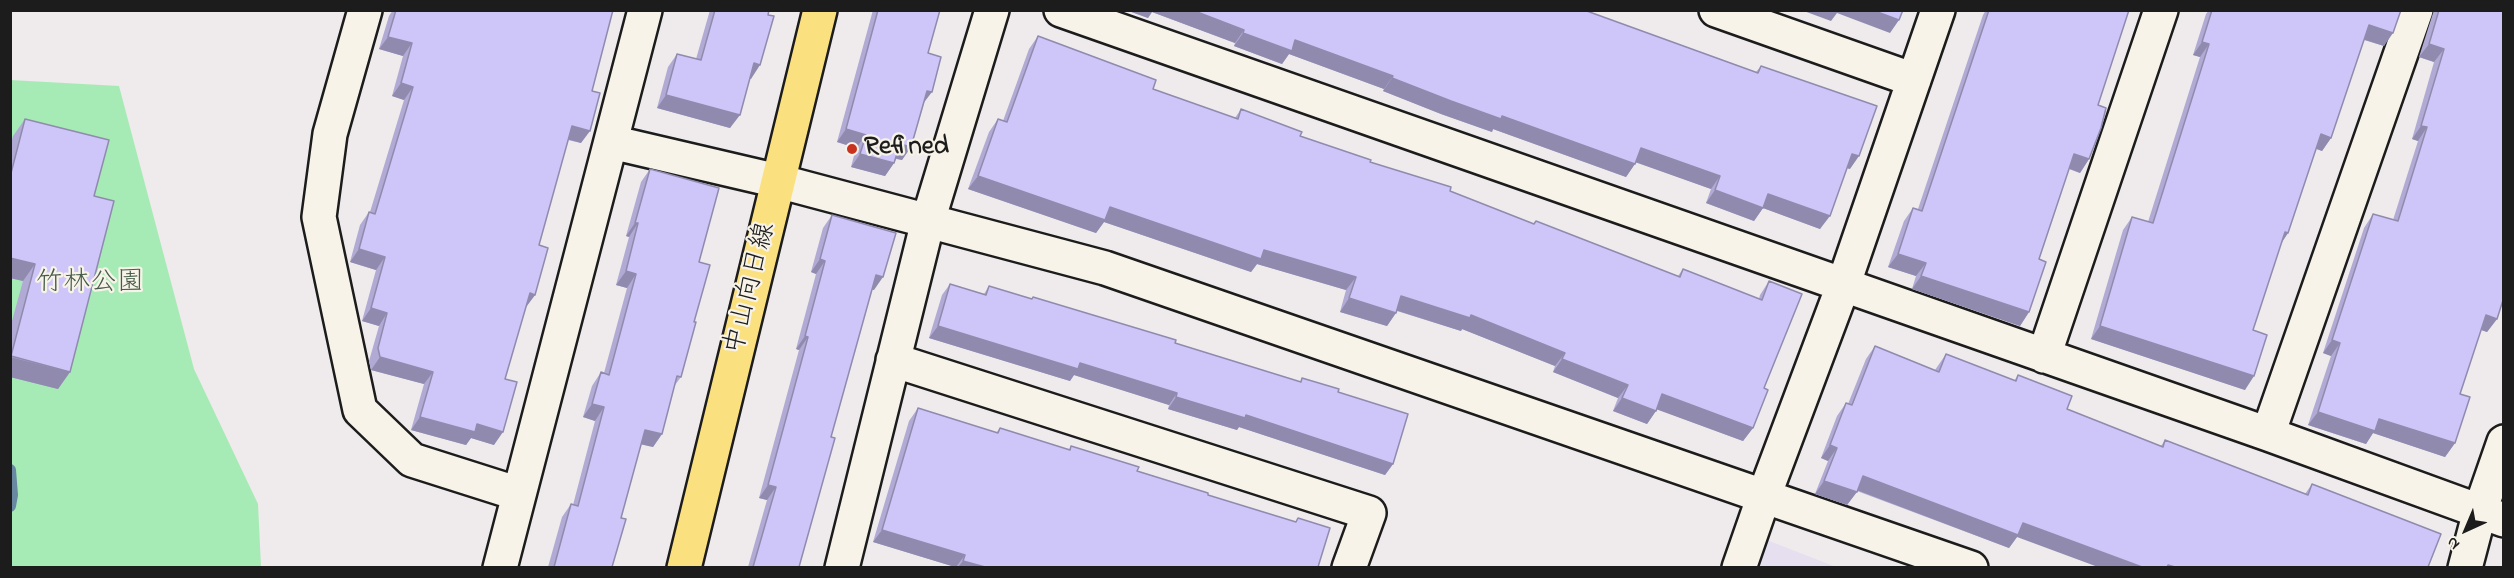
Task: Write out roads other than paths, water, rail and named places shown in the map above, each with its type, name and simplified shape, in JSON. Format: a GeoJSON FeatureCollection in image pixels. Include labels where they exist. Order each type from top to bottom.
{"type":"FeatureCollection","features":[{"type":"Feature","properties":{"kind":"main road","name":"中山向日線"},"geometry":{"type":"LineString","coordinates":[[684,567],[820,10]]}},
{"type":"Feature","properties":{"kind":"street"},"geometry":{"type":"LineString","coordinates":[[365,10],[330,134],[319,217],[360,410],[412,460],[519,494]]}},
{"type":"Feature","properties":{"kind":"street"},"geometry":{"type":"LineString","coordinates":[[500,567],[645,10]]}},
{"type":"Feature","properties":{"kind":"street"},"geometry":{"type":"LineString","coordinates":[[842,567],[928,221],[992,10]]}},
{"type":"Feature","properties":{"kind":"street"},"geometry":{"type":"LineString","coordinates":[[1061,10],[2268,434],[2492,515]]}},
{"type":"Feature","properties":{"kind":"street"},"geometry":{"type":"LineString","coordinates":[[1716,10],[1914,80]]}},
{"type":"Feature","properties":{"kind":"street"},"geometry":{"type":"LineString","coordinates":[[1739,567],[1843,286],[1938,10]]}},
{"type":"Feature","properties":{"kind":"street"},"geometry":{"type":"LineString","coordinates":[[2044,356],[2161,10]]}},
{"type":"Feature","properties":{"kind":"street"},"geometry":{"type":"LineString","coordinates":[[2268,434],[2416,10]]}},
{"type":"Feature","properties":{"kind":"street"},"geometry":{"type":"LineString","coordinates":[[611,142],[778,181],[1105,268],[1971,567]]}},
{"type":"Feature","properties":{"kind":"street"},"geometry":{"type":"LineString","coordinates":[[894,360],[1369,513],[1349,567]]}},
{"type":"Feature","properties":{"kind":"street"},"geometry":{"type":"LineString","coordinates":[[2464,567],[2492,515],[2504,442]]}},
{"type":"Feature","properties":{"kind":"waterway"},"geometry":{"type":"LineString","coordinates":[[10,470],[12,495],[10,506]]}},
{"type":"Feature","properties":{"kind":"place","name":"Refined"},"geometry":{"type":"Point","coordinates":[852,149]}},
{"type":"Feature","properties":{"kind":"park label","name":"竹林公園"},"geometry":{"type":"Point","coordinates":[90,285]}}]}
